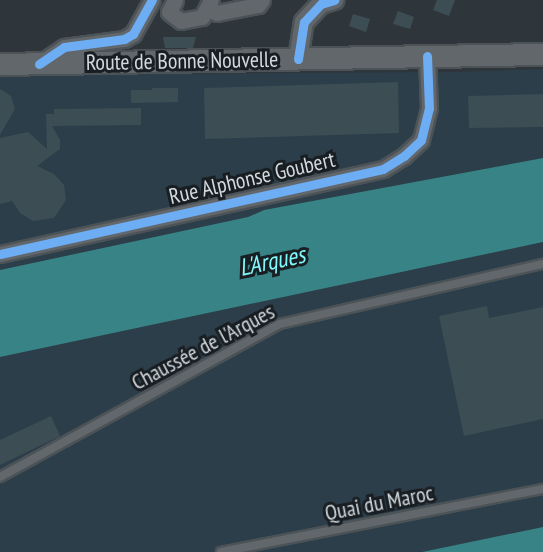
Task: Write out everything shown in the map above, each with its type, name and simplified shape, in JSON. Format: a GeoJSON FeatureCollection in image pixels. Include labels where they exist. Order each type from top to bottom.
{"type":"FeatureCollection","features":[{"type":"Feature","properties":{"kind":"main road","name":"Route de Bonne Nouvelle"},"geometry":{"type":"LineString","coordinates":[[0,64],[543,54]]}},
{"type":"Feature","properties":{"kind":"street"},"geometry":{"type":"LineString","coordinates":[[39,63],[64,47],[124,39],[133,34],[152,0]]}},
{"type":"Feature","properties":{"kind":"street"},"geometry":{"type":"LineString","coordinates":[[175,0],[169,12],[181,21],[202,17],[210,5],[217,13],[258,5],[262,0]]}},
{"type":"Feature","properties":{"kind":"street"},"geometry":{"type":"LineString","coordinates":[[298,58],[304,22],[321,4],[334,0]]}},
{"type":"Feature","properties":{"kind":"street","name":"Rue Alphonse Goubert"},"geometry":{"type":"LineString","coordinates":[[0,254],[383,169],[404,156],[421,140],[429,108],[427,56]]}},
{"type":"Feature","properties":{"kind":"lane","name":"Chaussée de l'Arques"},"geometry":{"type":"LineString","coordinates":[[0,477],[280,324],[543,264]]}},
{"type":"Feature","properties":{"kind":"lane","name":"Quai du Maroc"},"geometry":{"type":"LineString","coordinates":[[221,552],[543,489]]}},
{"type":"Feature","properties":{"kind":"shaded area"},"geometry":{"type":"Polygon","coordinates":[[[543,69],[543,158],[264,210],[248,217],[0,270],[0,75],[457,72],[543,69]]]}},
{"type":"Feature","properties":{"kind":"shaded area"},"geometry":{"type":"Polygon","coordinates":[[[543,242],[543,527],[422,552],[0,552],[0,357],[543,242]]]}},
{"type":"Feature","properties":{"kind":"water","name":"L'Arques"},"geometry":{"type":"Polygon","coordinates":[[[543,158],[543,242],[0,357],[0,270],[248,217],[264,210],[543,158]]]}},
{"type":"Feature","properties":{"kind":"water"},"geometry":{"type":"Polygon","coordinates":[[[543,527],[543,552],[422,552],[543,527]]]}},
{"type":"Feature","properties":{"kind":"building"},"geometry":{"type":"Polygon","coordinates":[[[437,0],[455,0],[449,16],[433,10],[437,0]]]}},
{"type":"Feature","properties":{"kind":"building"},"geometry":{"type":"Polygon","coordinates":[[[398,11],[414,17],[410,29],[393,24],[398,11]]]}},
{"type":"Feature","properties":{"kind":"building"},"geometry":{"type":"Polygon","coordinates":[[[353,14],[370,19],[366,32],[349,26],[353,14]]]}},
{"type":"Feature","properties":{"kind":"building"},"geometry":{"type":"Polygon","coordinates":[[[163,37],[196,37],[193,48],[165,48],[163,37]]]}},
{"type":"Feature","properties":{"kind":"building"},"geometry":{"type":"Polygon","coordinates":[[[398,82],[399,133],[205,139],[204,88],[398,82]]]}},
{"type":"Feature","properties":{"kind":"building"},"geometry":{"type":"Polygon","coordinates":[[[152,88],[178,88],[178,102],[131,103],[131,90],[152,90],[152,88]]]}},
{"type":"Feature","properties":{"kind":"building"},"geometry":{"type":"Polygon","coordinates":[[[0,89],[11,96],[15,109],[0,135],[0,89]]]}},
{"type":"Feature","properties":{"kind":"building"},"geometry":{"type":"Polygon","coordinates":[[[543,94],[543,127],[469,128],[468,96],[543,94]]]}},
{"type":"Feature","properties":{"kind":"building"},"geometry":{"type":"Polygon","coordinates":[[[141,108],[141,125],[52,126],[60,140],[60,149],[37,166],[54,174],[64,185],[66,200],[54,218],[33,221],[20,213],[12,201],[0,204],[0,138],[28,132],[47,149],[46,114],[54,114],[54,109],[141,108]]]}},
{"type":"Feature","properties":{"kind":"building"},"geometry":{"type":"Polygon","coordinates":[[[487,306],[489,318],[543,307],[543,419],[464,436],[439,316],[487,306]]]}},
{"type":"Feature","properties":{"kind":"building"},"geometry":{"type":"Polygon","coordinates":[[[51,416],[60,436],[0,465],[0,440],[51,416]]]}},
{"type":"Feature","properties":{"kind":"cycle path"},"geometry":{"type":"LineString","coordinates":[[39,64],[64,47],[124,39],[133,34],[152,0]]}},
{"type":"Feature","properties":{"kind":"cycle path"},"geometry":{"type":"LineString","coordinates":[[298,59],[304,22],[321,4],[334,0]]}},
{"type":"Feature","properties":{"kind":"cycle path"},"geometry":{"type":"LineString","coordinates":[[0,254],[383,169],[404,156],[421,140],[429,108],[427,56]]}}]}
